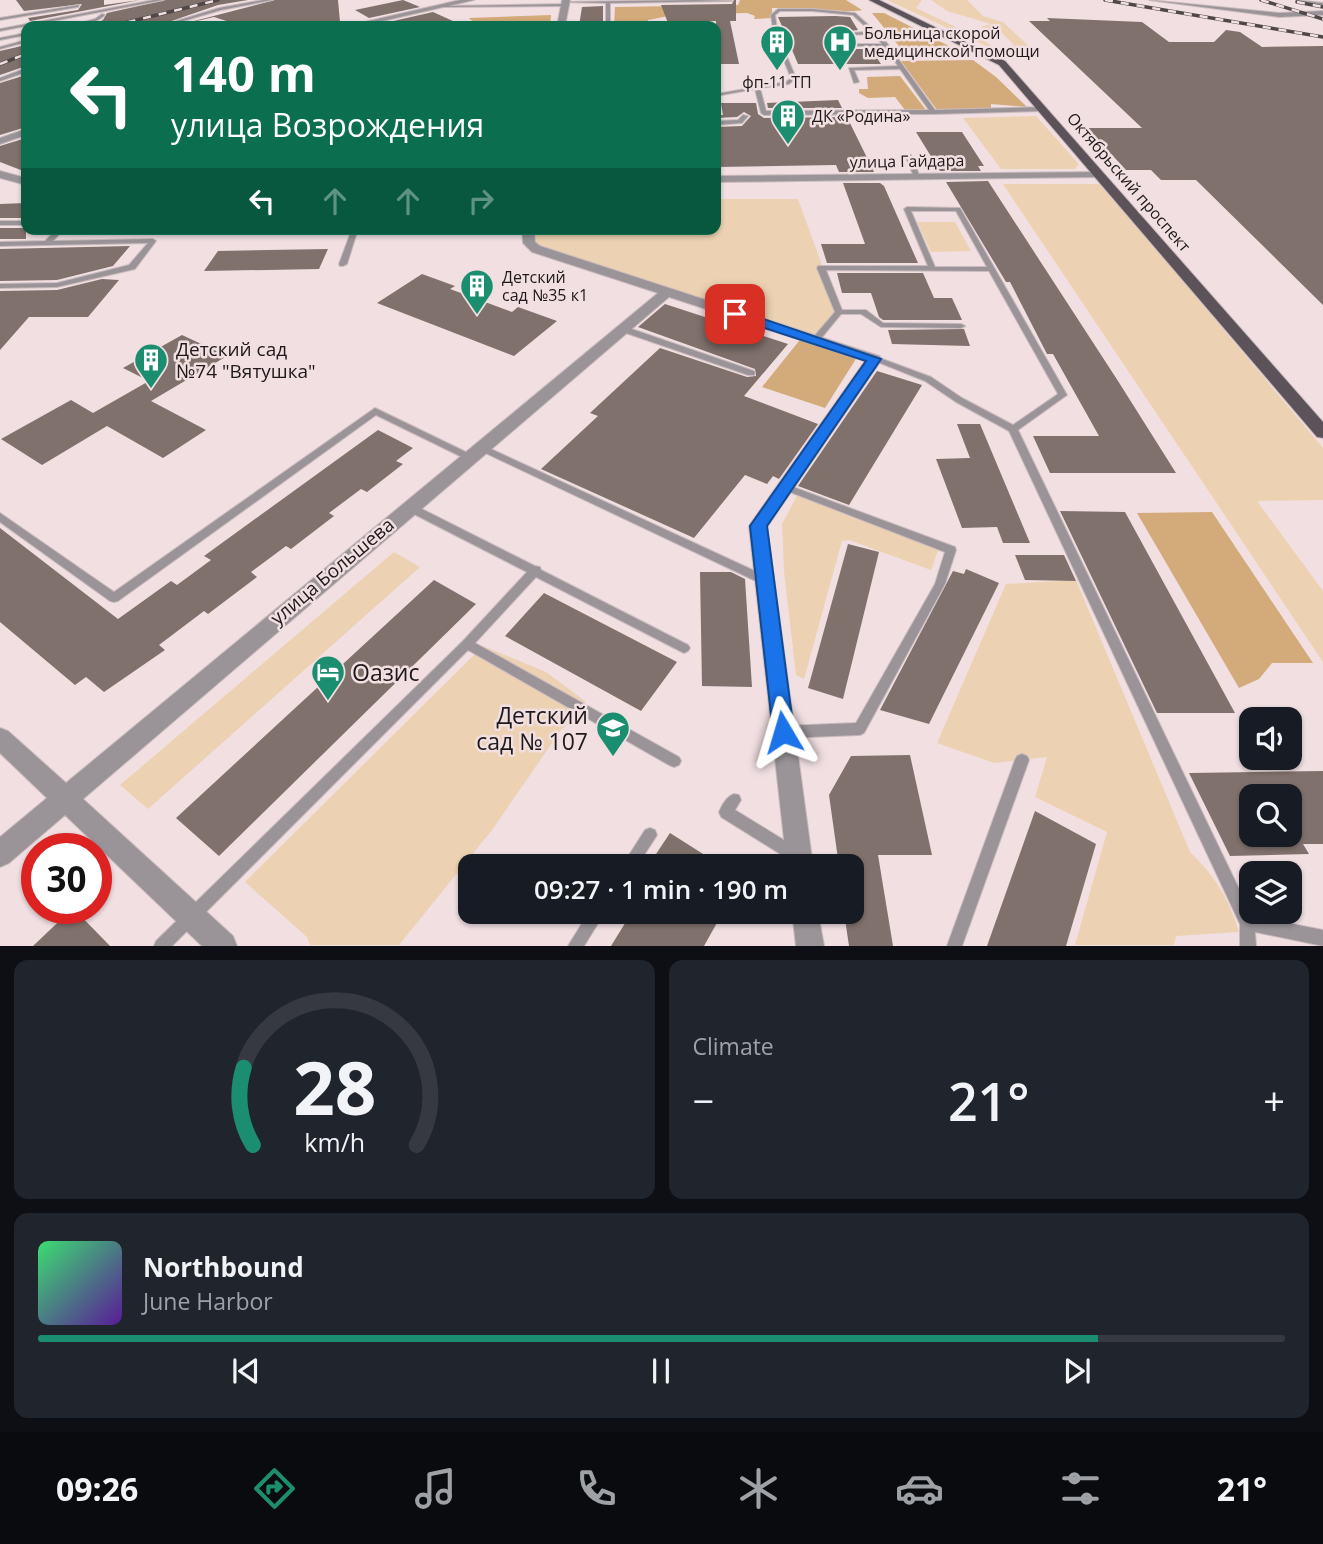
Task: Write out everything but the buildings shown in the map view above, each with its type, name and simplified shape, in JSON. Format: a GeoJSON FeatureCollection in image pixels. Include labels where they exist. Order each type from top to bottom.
{"type":"FeatureCollection","features":[{"type":"Feature","properties":{"kind":"main road","name":"Октябрьский проспект"},"geometry":{"type":"LineString","coordinates":[[873,0],[1002,63],[1323,433]]}},
{"type":"Feature","properties":{"kind":"street"},"geometry":{"type":"LineString","coordinates":[[374,21],[470,0]]}},
{"type":"Feature","properties":{"kind":"street"},"geometry":{"type":"LineString","coordinates":[[1153,0],[1279,15],[1323,13]]}},
{"type":"Feature","properties":{"kind":"street"},"geometry":{"type":"LineString","coordinates":[[1300,0],[1323,5]]}},
{"type":"Feature","properties":{"kind":"street"},"geometry":{"type":"LineString","coordinates":[[562,21],[565,2]]}},
{"type":"Feature","properties":{"kind":"street"},"geometry":{"type":"LineString","coordinates":[[0,141],[21,134]]}},
{"type":"Feature","properties":{"kind":"street"},"geometry":{"type":"LineString","coordinates":[[0,174],[21,181]]}},
{"type":"Feature","properties":{"kind":"street","name":"улица Гайдара"},"geometry":{"type":"LineString","coordinates":[[721,179],[1099,175]]}},
{"type":"Feature","properties":{"kind":"street"},"geometry":{"type":"LineString","coordinates":[[528,235],[529,243],[536,249],[874,359],[758,526],[798,854]]}},
{"type":"Feature","properties":{"kind":"street","name":"улица Большева"},"geometry":{"type":"LineString","coordinates":[[0,854],[409,506],[667,292]]}},
{"type":"Feature","properties":{"kind":"street"},"geometry":{"type":"LineString","coordinates":[[0,738],[223,946]]}},
{"type":"Feature","properties":{"kind":"street"},"geometry":{"type":"LineString","coordinates":[[807,924],[810,946]]}},
{"type":"Feature","properties":{"kind":"lane"},"geometry":{"type":"LineString","coordinates":[[54,21],[161,0]]}},
{"type":"Feature","properties":{"kind":"lane"},"geometry":{"type":"LineString","coordinates":[[179,21],[220,9],[270,0]]}},
{"type":"Feature","properties":{"kind":"lane"},"geometry":{"type":"LineString","coordinates":[[443,6],[730,1]]}},
{"type":"Feature","properties":{"kind":"lane"},"geometry":{"type":"LineString","coordinates":[[608,2],[608,21]]}},
{"type":"Feature","properties":{"kind":"lane"},"geometry":{"type":"LineString","coordinates":[[0,19],[78,6]]}},
{"type":"Feature","properties":{"kind":"lane"},"geometry":{"type":"LineString","coordinates":[[92,21],[107,12]]}},
{"type":"Feature","properties":{"kind":"lane"},"geometry":{"type":"LineString","coordinates":[[721,93],[787,83],[794,78],[776,36],[775,12],[847,12],[886,45],[933,112]]}},
{"type":"Feature","properties":{"kind":"lane"},"geometry":{"type":"LineString","coordinates":[[0,30],[21,26]]}},
{"type":"Feature","properties":{"kind":"lane"},"geometry":{"type":"LineString","coordinates":[[874,33],[845,34],[841,39],[851,45],[886,45]]}},
{"type":"Feature","properties":{"kind":"lane"},"geometry":{"type":"LineString","coordinates":[[0,39],[21,35]]}},
{"type":"Feature","properties":{"kind":"lane"},"geometry":{"type":"LineString","coordinates":[[0,48],[21,42]]}},
{"type":"Feature","properties":{"kind":"lane"},"geometry":{"type":"LineString","coordinates":[[856,82],[851,69],[901,67]]}},
{"type":"Feature","properties":{"kind":"lane"},"geometry":{"type":"LineString","coordinates":[[0,80],[21,72]]}},
{"type":"Feature","properties":{"kind":"lane"},"geometry":{"type":"LineString","coordinates":[[757,87],[762,111],[768,114],[1043,109]]}},
{"type":"Feature","properties":{"kind":"lane"},"geometry":{"type":"LineString","coordinates":[[721,123],[740,122],[745,116]]}},
{"type":"Feature","properties":{"kind":"lane"},"geometry":{"type":"LineString","coordinates":[[908,155],[916,177]]}},
{"type":"Feature","properties":{"kind":"lane"},"geometry":{"type":"LineString","coordinates":[[932,268],[907,209],[958,209],[1063,395],[1013,429]]}},
{"type":"Feature","properties":{"kind":"lane"},"geometry":{"type":"LineString","coordinates":[[0,223],[21,223]]}},
{"type":"Feature","properties":{"kind":"lane"},"geometry":{"type":"LineString","coordinates":[[48,243],[55,235]]}},
{"type":"Feature","properties":{"kind":"lane"},"geometry":{"type":"LineString","coordinates":[[343,264],[353,235]]}},
{"type":"Feature","properties":{"kind":"lane"},"geometry":{"type":"LineString","coordinates":[[0,244],[153,240],[132,267],[57,285],[0,286]]}},
{"type":"Feature","properties":{"kind":"lane"},"geometry":{"type":"LineString","coordinates":[[839,312],[821,268],[992,269]]}},
{"type":"Feature","properties":{"kind":"lane"},"geometry":{"type":"LineString","coordinates":[[815,340],[839,312],[863,312],[881,325],[961,326]]}},
{"type":"Feature","properties":{"kind":"lane"},"geometry":{"type":"LineString","coordinates":[[622,329],[751,373]]}},
{"type":"Feature","properties":{"kind":"lane"},"geometry":{"type":"LineString","coordinates":[[874,359],[928,379],[959,400],[1013,429],[1239,906]]}},
{"type":"Feature","properties":{"kind":"lane"},"geometry":{"type":"LineString","coordinates":[[0,517],[114,598],[375,411],[475,452],[765,580]]}},
{"type":"Feature","properties":{"kind":"lane"},"geometry":{"type":"LineString","coordinates":[[783,732],[860,729],[940,584],[951,550],[785,486]]}},
{"type":"Feature","properties":{"kind":"lane"},"geometry":{"type":"LineString","coordinates":[[409,506],[684,649]]}},
{"type":"Feature","properties":{"kind":"lane"},"geometry":{"type":"LineString","coordinates":[[161,946],[467,644],[536,570]]}},
{"type":"Feature","properties":{"kind":"lane"},"geometry":{"type":"LineString","coordinates":[[467,644],[674,761]]}},
{"type":"Feature","properties":{"kind":"lane"},"geometry":{"type":"LineString","coordinates":[[954,946],[1022,760]]}},
{"type":"Feature","properties":{"kind":"lane"},"geometry":{"type":"LineString","coordinates":[[734,800],[726,812],[789,854]]}},
{"type":"Feature","properties":{"kind":"lane"},"geometry":{"type":"LineString","coordinates":[[637,854],[650,835]]}},
{"type":"Feature","properties":{"kind":"lane"},"geometry":{"type":"LineString","coordinates":[[575,946],[590,924]]}},
{"type":"Feature","properties":{"kind":"lane"},"geometry":{"type":"LineString","coordinates":[[1247,924],[1248,946]]}},
{"type":"Feature","properties":{"kind":"lane"},"geometry":{"type":"LineString","coordinates":[[1252,924],[1323,938]]}},
{"type":"Feature","properties":{"kind":"shaded area"},"geometry":{"type":"Polygon","coordinates":[[[740,0],[846,0],[862,10],[772,8],[772,18],[754,19],[755,16],[747,13],[674,15],[648,21],[614,21],[615,7],[738,5],[740,0]]]}},
{"type":"Feature","properties":{"kind":"shaded area"},"geometry":{"type":"Polygon","coordinates":[[[887,0],[922,0],[916,8],[983,40],[1006,55],[887,0]]]}},
{"type":"Feature","properties":{"kind":"shaded area"},"geometry":{"type":"Polygon","coordinates":[[[931,0],[967,0],[983,16],[1003,22],[1033,50],[1022,55],[1013,50],[1014,45],[1000,31],[980,27],[991,24],[947,11],[931,0]]]}},
{"type":"Feature","properties":{"kind":"shaded area"},"geometry":{"type":"Polygon","coordinates":[[[872,13],[884,13],[959,51],[938,54],[903,51],[872,13]]]}},
{"type":"Feature","properties":{"kind":"shaded area"},"geometry":{"type":"Polygon","coordinates":[[[551,15],[550,21],[472,21],[469,18],[551,15]]]}},
{"type":"Feature","properties":{"kind":"shaded area"},"geometry":{"type":"Polygon","coordinates":[[[973,60],[996,77],[1027,107],[991,104],[991,108],[937,110],[901,61],[973,60]]]}},
{"type":"Feature","properties":{"kind":"shaded area"},"geometry":{"type":"Polygon","coordinates":[[[900,76],[926,110],[905,110],[895,97],[868,98],[859,93],[859,89],[868,89],[867,77],[900,76]]]}},
{"type":"Feature","properties":{"kind":"shaded area"},"geometry":{"type":"Polygon","coordinates":[[[1036,116],[1079,164],[1075,169],[1001,169],[963,118],[1036,116]]]}},
{"type":"Feature","properties":{"kind":"shaded area"},"geometry":{"type":"Polygon","coordinates":[[[1003,184],[1101,184],[1323,448],[1323,500],[1257,501],[1323,591],[1323,662],[1003,184]]]}},
{"type":"Feature","properties":{"kind":"shaded area"},"geometry":{"type":"Polygon","coordinates":[[[721,199],[798,199],[839,312],[815,340],[536,249],[530,235],[721,235],[721,199]]]}},
{"type":"Feature","properties":{"kind":"shaded area"},"geometry":{"type":"Polygon","coordinates":[[[917,222],[955,222],[971,251],[931,252],[917,222]]]}},
{"type":"Feature","properties":{"kind":"shaded area"},"geometry":{"type":"Polygon","coordinates":[[[803,336],[859,354],[825,408],[762,387],[803,336]]]}},
{"type":"Feature","properties":{"kind":"shaded area"},"geometry":{"type":"Polygon","coordinates":[[[798,494],[939,547],[931,570],[849,540],[842,541],[804,679],[796,675],[784,571],[782,524],[798,494]]]}},
{"type":"Feature","properties":{"kind":"shaded area"},"geometry":{"type":"Polygon","coordinates":[[[1212,512],[1313,663],[1272,663],[1259,679],[1239,688],[1137,513],[1212,512]]]}},
{"type":"Feature","properties":{"kind":"shaded area"},"geometry":{"type":"Polygon","coordinates":[[[394,552],[420,567],[148,809],[120,785],[394,552]]]}},
{"type":"Feature","properties":{"kind":"shaded area"},"geometry":{"type":"Polygon","coordinates":[[[1076,580],[1190,852],[1220,889],[1239,932],[1176,936],[1174,945],[1075,945],[1107,832],[1035,797],[1047,757],[994,763],[937,743],[1006,584],[1076,580]]]}},
{"type":"Feature","properties":{"kind":"shaded area"},"geometry":{"type":"Polygon","coordinates":[[[483,646],[546,672],[585,701],[585,710],[561,730],[473,854],[458,854],[458,872],[399,945],[310,945],[307,937],[245,882],[483,646]]]}},
{"type":"Feature","properties":{"kind":"railway"},"geometry":{"type":"LineString","coordinates":[[132,21],[218,0]]}},
{"type":"Feature","properties":{"kind":"railway"},"geometry":{"type":"LineString","coordinates":[[1105,0],[1323,37]]}},
{"type":"Feature","properties":{"kind":"railway"},"geometry":{"type":"LineString","coordinates":[[1261,0],[1323,19]]}},
{"type":"Feature","properties":{"kind":"railway"},"geometry":{"type":"LineString","coordinates":[[1297,2],[1323,7]]}},
{"type":"Feature","properties":{"kind":"railway"},"geometry":{"type":"LineString","coordinates":[[0,64],[21,56]]}},
{"type":"Feature","properties":{"kind":"place","name":"фп-11 ТП"},"geometry":{"type":"Point","coordinates":[777,72]}},
{"type":"Feature","properties":{"kind":"place","name":"Больница скорой медицинской помощи"},"geometry":{"type":"Point","coordinates":[840,72]}},
{"type":"Feature","properties":{"kind":"place","name":"ДК «Родина»"},"geometry":{"type":"Point","coordinates":[788,146]}},
{"type":"Feature","properties":{"kind":"place","name":"Детский сад №35 к1"},"geometry":{"type":"Point","coordinates":[477,316]}},
{"type":"Feature","properties":{"kind":"place","name":"Детский сад №74 \"Вятушка\""},"geometry":{"type":"Point","coordinates":[151,390]}},
{"type":"Feature","properties":{"kind":"place","name":"Оазис"},"geometry":{"type":"Point","coordinates":[328,702]}},
{"type":"Feature","properties":{"kind":"place","name":"Детский сад № 107"},"geometry":{"type":"Point","coordinates":[613,758]}},
{"type":"Feature","properties":{"kind":"route"},"geometry":{"type":"LineString","coordinates":[[735,314],[874,359],[758,526],[783,732]]}}]}
